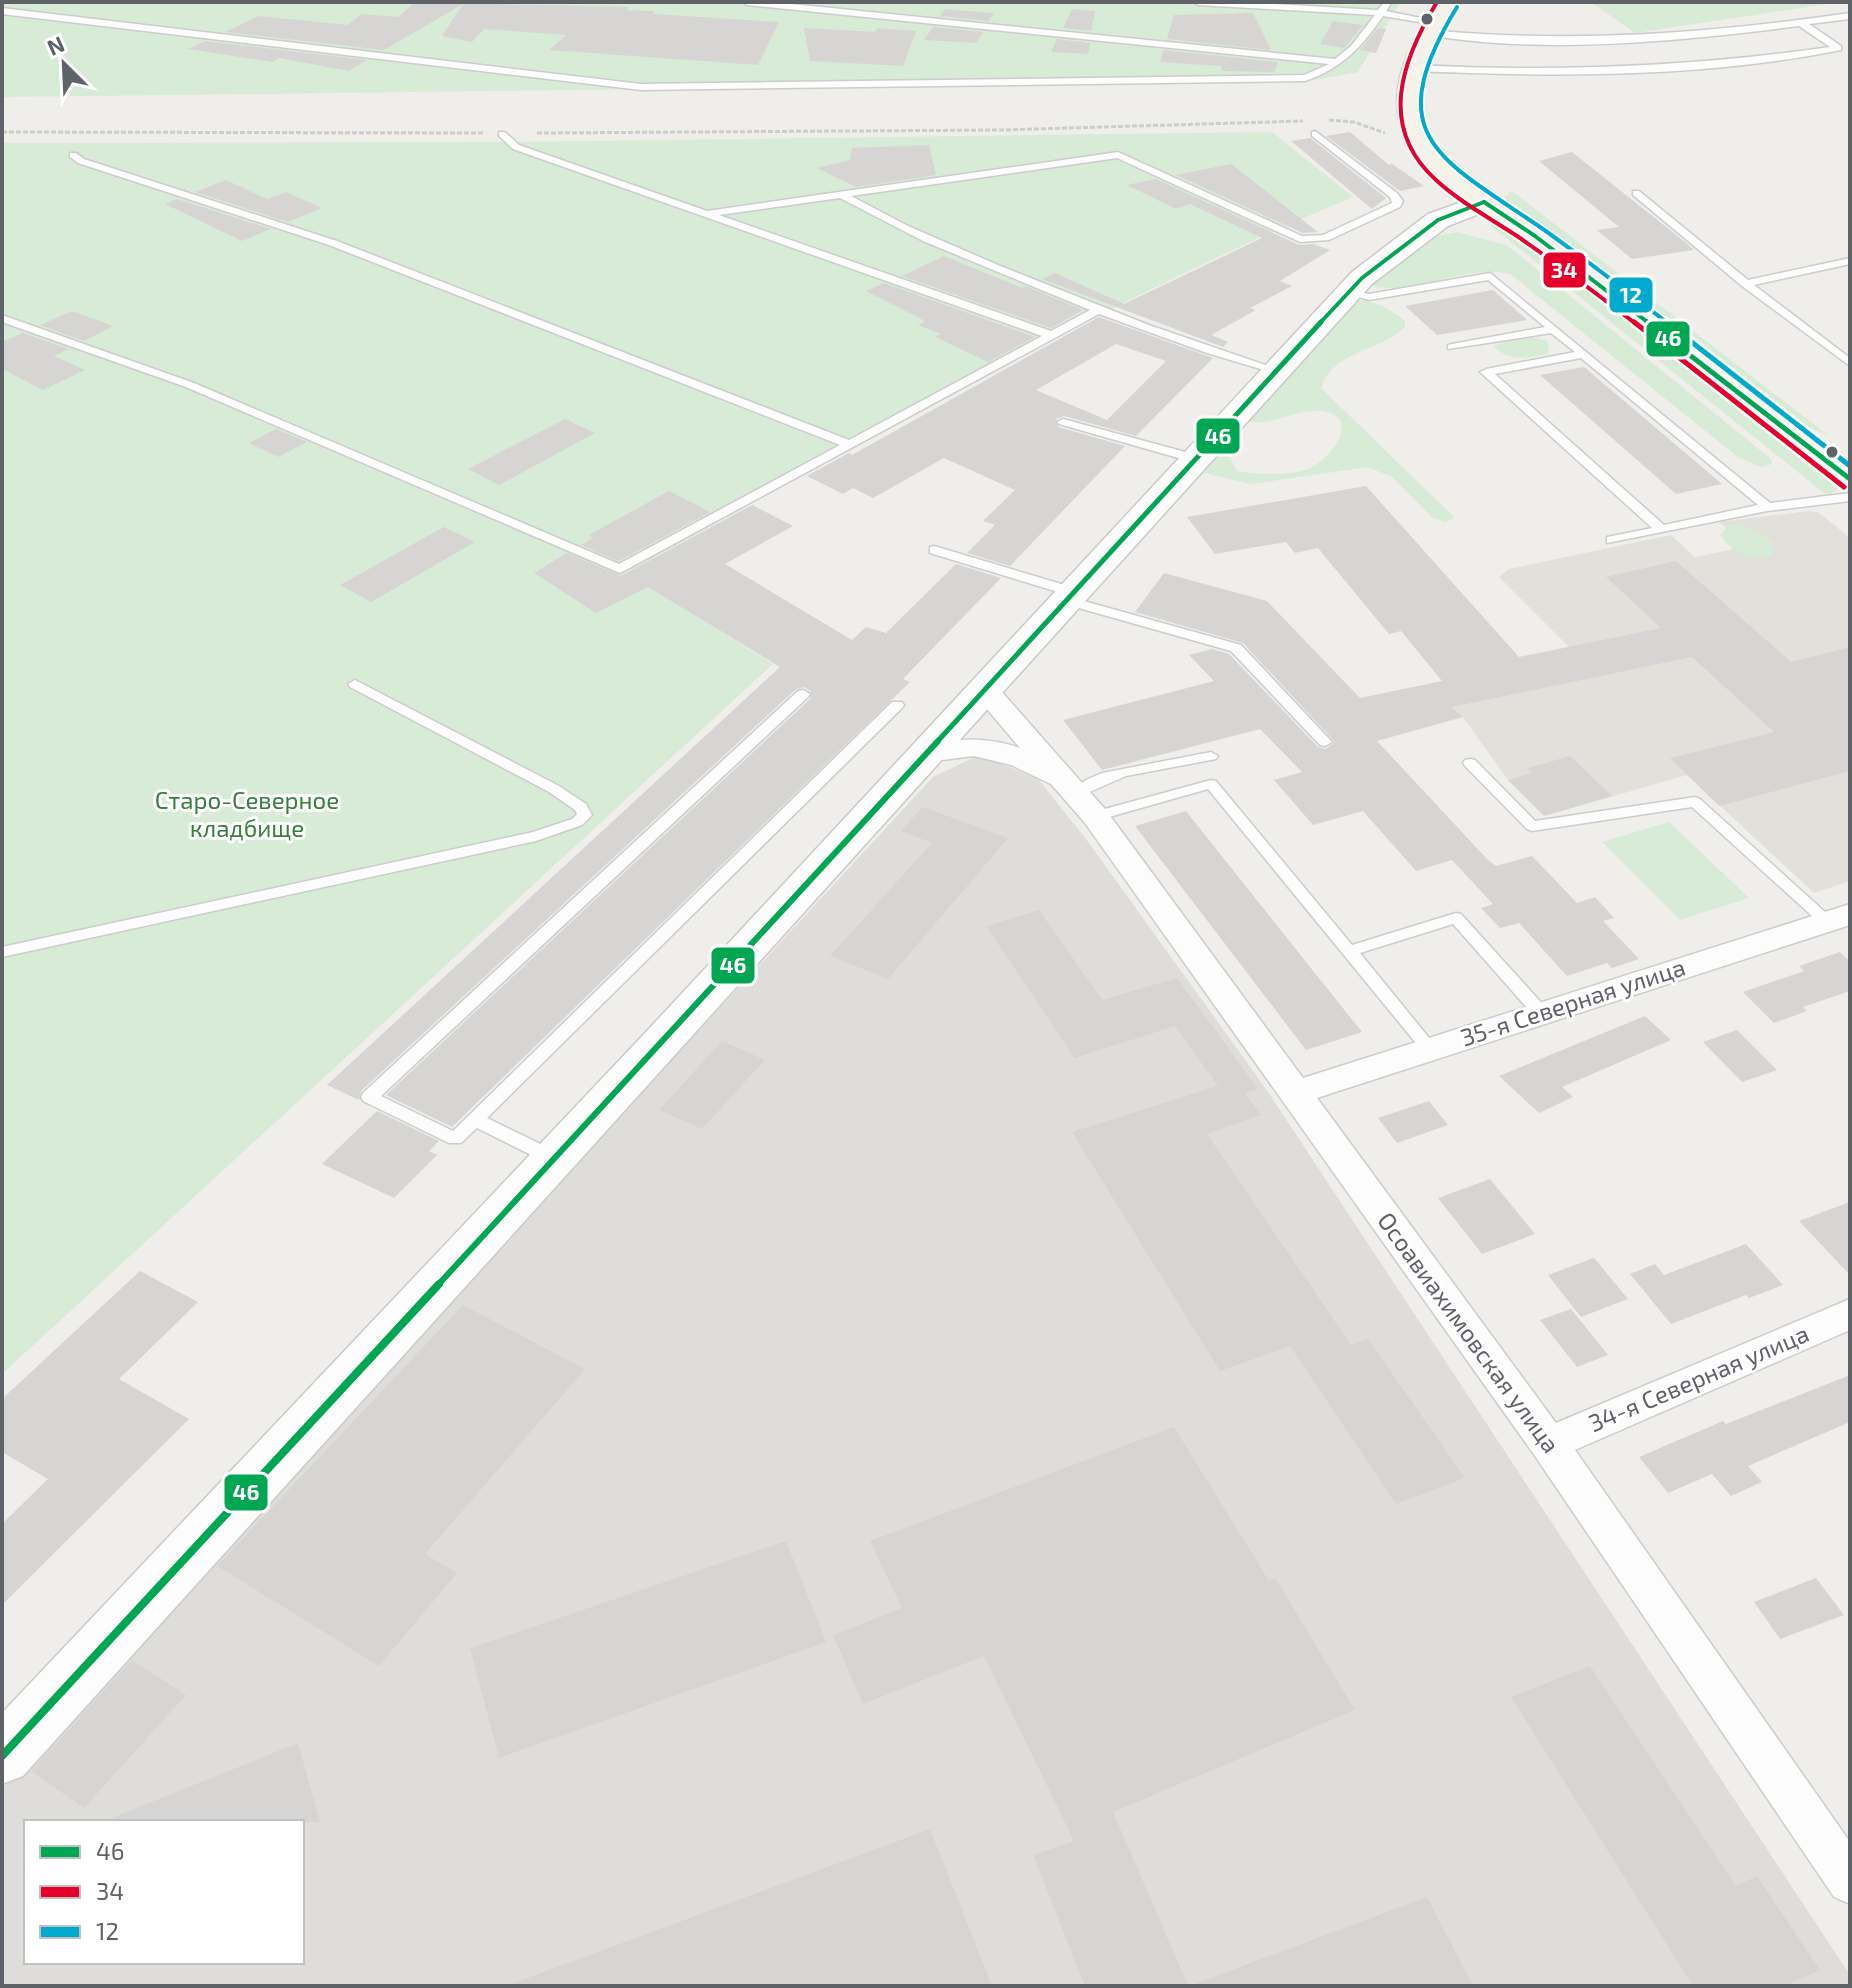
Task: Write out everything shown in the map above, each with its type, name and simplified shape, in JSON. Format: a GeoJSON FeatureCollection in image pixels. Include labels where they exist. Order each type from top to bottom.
{"type":"FeatureCollection","features":[{"type":"Feature","properties":{"kind":"main road"},"geometry":{"type":"LineString","coordinates":[[1439,19],[1414,68],[1410,95],[1418,140],[1433,162],[1484,202],[1535,236],[1850,479]]}},
{"type":"Feature","properties":{"kind":"main road"},"geometry":{"type":"LineString","coordinates":[[2,1756],[555,1159],[1362,278],[1421,231],[1451,214],[1484,202]]}},
{"type":"Feature","properties":{"kind":"street","name":"Осоавиахимовская улица"},"geometry":{"type":"LineString","coordinates":[[984,689],[1085,805],[1295,1093],[1549,1444],[1850,1881]]}},
{"type":"Feature","properties":{"kind":"street","name":"Осоавиахимовская улица"},"geometry":{"type":"LineString","coordinates":[[926,753],[950,746],[982,746],[1013,755],[1045,771],[1085,805]]}},
{"type":"Feature","properties":{"kind":"street","name":"35-я Северная улица"},"geometry":{"type":"LineString","coordinates":[[1295,1093],[1838,917]]}},
{"type":"Feature","properties":{"kind":"street","name":"34-я Северная улица"},"geometry":{"type":"LineString","coordinates":[[1549,1444],[1850,1314]]}},
{"type":"Feature","properties":{"kind":"lane"},"geometry":{"type":"LineString","coordinates":[[747,2],[1339,62]]}},
{"type":"Feature","properties":{"kind":"lane"},"geometry":{"type":"LineString","coordinates":[[1198,2],[1439,19],[1479,39],[1573,42],[1653,40],[1850,16]]}},
{"type":"Feature","properties":{"kind":"lane"},"geometry":{"type":"LineString","coordinates":[[2,11],[641,87],[1288,80],[1305,78],[1353,52],[1388,2]]}},
{"type":"Feature","properties":{"kind":"lane"},"geometry":{"type":"LineString","coordinates":[[1414,68],[1570,73],[1648,70],[1770,59],[1838,48],[1801,23]]}},
{"type":"Feature","properties":{"kind":"lane"},"geometry":{"type":"LineString","coordinates":[[502,134],[516,147],[1051,335]]}},
{"type":"Feature","properties":{"kind":"lane"},"geometry":{"type":"LineString","coordinates":[[710,213],[1118,155],[1300,239],[1325,238],[1396,205],[1398,201],[1394,195],[1315,134]]}},
{"type":"Feature","properties":{"kind":"lane"},"geometry":{"type":"LineString","coordinates":[[73,155],[81,161],[169,191],[333,243],[849,444]]}},
{"type":"Feature","properties":{"kind":"lane"},"geometry":{"type":"LineString","coordinates":[[839,193],[924,240],[1197,347],[1277,371]]}},
{"type":"Feature","properties":{"kind":"lane"},"geometry":{"type":"LineString","coordinates":[[1636,193],[1746,284],[1850,363]]}},
{"type":"Feature","properties":{"kind":"lane"},"geometry":{"type":"LineString","coordinates":[[1746,284],[1850,261]]}},
{"type":"Feature","properties":{"kind":"lane"},"geometry":{"type":"LineString","coordinates":[[1349,293],[1369,297],[1490,276],[1767,507]]}},
{"type":"Feature","properties":{"kind":"lane"},"geometry":{"type":"LineString","coordinates":[[2,318],[190,385],[620,569],[1098,310]]}},
{"type":"Feature","properties":{"kind":"lane"},"geometry":{"type":"LineString","coordinates":[[1452,347],[1553,329]]}},
{"type":"Feature","properties":{"kind":"lane"},"geometry":{"type":"LineString","coordinates":[[1583,354],[1486,372],[1661,529]]}},
{"type":"Feature","properties":{"kind":"lane"},"geometry":{"type":"LineString","coordinates":[[1063,422],[1196,459]]}},
{"type":"Feature","properties":{"kind":"lane"},"geometry":{"type":"LineString","coordinates":[[1611,540],[1767,507],[1850,497]]}},
{"type":"Feature","properties":{"kind":"lane"},"geometry":{"type":"LineString","coordinates":[[934,550],[1236,648],[1325,742]]}},
{"type":"Feature","properties":{"kind":"lane"},"geometry":{"type":"LineString","coordinates":[[2,952],[536,836],[577,822],[585,815],[581,807],[554,789],[355,684]]}},
{"type":"Feature","properties":{"kind":"lane"},"geometry":{"type":"LineString","coordinates":[[803,694],[369,1097],[455,1139],[897,705]]}},
{"type":"Feature","properties":{"kind":"lane"},"geometry":{"type":"LineString","coordinates":[[1085,805],[1106,776],[1211,756]]}},
{"type":"Feature","properties":{"kind":"lane"},"geometry":{"type":"LineString","coordinates":[[1470,763],[1532,826],[1695,802],[1838,917]]}},
{"type":"Feature","properties":{"kind":"lane"},"geometry":{"type":"LineString","coordinates":[[1085,805],[1211,784],[1430,1049]]}},
{"type":"Feature","properties":{"kind":"lane"},"geometry":{"type":"LineString","coordinates":[[1349,951],[1456,918],[1541,1013]]}},
{"type":"Feature","properties":{"kind":"lane"},"geometry":{"type":"LineString","coordinates":[[475,1120],[555,1159]]}},
{"type":"Feature","properties":{"kind":"path"},"geometry":{"type":"LineString","coordinates":[[2,132],[502,134],[1002,130],[1314,120]]}},
{"type":"Feature","properties":{"kind":"path"},"geometry":{"type":"LineString","coordinates":[[1327,120],[1354,122],[1398,140],[1418,140]]}},
{"type":"Feature","properties":{"kind":"shaded area"},"geometry":{"type":"Polygon","coordinates":[[[1818,512],[1850,538],[1850,881],[1814,893],[1687,775],[1544,816],[1508,780],[1463,717],[1430,684],[1535,663],[1569,647],[1499,577],[1509,569],[1671,535],[1695,557],[1749,546],[1719,522],[1818,512]]]}},
{"type":"Feature","properties":{"kind":"shaded area"},"geometry":{"type":"Polygon","coordinates":[[[979,755],[1038,779],[1086,839],[1266,1089],[1850,1975],[1850,1986],[2,1986],[2,1776],[462,1287],[933,777],[979,755]]]}},
{"type":"Feature","properties":{"kind":"green space"},"geometry":{"type":"Polygon","coordinates":[[[2,2],[1400,2],[1358,72],[1308,81],[2,97],[2,2]]]}},
{"type":"Feature","properties":{"kind":"green space"},"geometry":{"type":"Polygon","coordinates":[[[1591,2],[1840,2],[1635,33],[1591,2]]]}},
{"type":"Feature","properties":{"kind":"green space","name":"Старо-Северное кладбище"},"geometry":{"type":"Polygon","coordinates":[[[1272,132],[1353,197],[1167,281],[1076,327],[627,573],[773,664],[2,1374],[2,143],[512,142],[1272,132]]]}},
{"type":"Feature","properties":{"kind":"green space"},"geometry":{"type":"Polygon","coordinates":[[[1512,191],[1829,436],[1784,416],[1502,200],[1512,191]]]}},
{"type":"Feature","properties":{"kind":"green space"},"geometry":{"type":"Polygon","coordinates":[[[1490,225],[1521,233],[1834,479],[1838,489],[1831,494],[1824,493],[1490,225]]]}},
{"type":"Feature","properties":{"kind":"green space"},"geometry":{"type":"Polygon","coordinates":[[[1457,232],[1506,245],[1771,459],[1772,464],[1761,467],[1738,457],[1510,274],[1474,273],[1397,288],[1367,284],[1419,244],[1457,232]]]}},
{"type":"Feature","properties":{"kind":"green space"},"geometry":{"type":"Polygon","coordinates":[[[1355,300],[1388,309],[1405,321],[1405,327],[1335,366],[1321,388],[1455,518],[1445,522],[1432,517],[1392,477],[1368,467],[1251,484],[1204,473],[1224,449],[1237,471],[1271,474],[1305,470],[1330,452],[1341,433],[1341,424],[1337,417],[1327,412],[1306,411],[1267,422],[1247,421],[1355,300]]]}},
{"type":"Feature","properties":{"kind":"green space"},"geometry":{"type":"Polygon","coordinates":[[[1526,336],[1547,341],[1547,354],[1518,358],[1506,355],[1493,346],[1526,336]]]}},
{"type":"Feature","properties":{"kind":"green space"},"geometry":{"type":"Polygon","coordinates":[[[1730,524],[1748,527],[1768,539],[1773,543],[1772,556],[1749,557],[1731,547],[1720,535],[1730,524]]]}},
{"type":"Feature","properties":{"kind":"green space"},"geometry":{"type":"Polygon","coordinates":[[[1669,822],[1749,898],[1680,920],[1602,842],[1669,822]]]}},
{"type":"Feature","properties":{"kind":"building"},"geometry":{"type":"Polygon","coordinates":[[[415,2],[629,7],[626,10],[654,11],[653,14],[779,22],[758,65],[549,50],[566,35],[484,29],[472,42],[442,36],[463,4],[384,50],[225,32],[259,16],[348,25],[361,14],[398,17],[415,2]]]}},
{"type":"Feature","properties":{"kind":"building"},"geometry":{"type":"Polygon","coordinates":[[[945,9],[994,13],[989,21],[940,16],[945,9]]]}},
{"type":"Feature","properties":{"kind":"building"},"geometry":{"type":"Polygon","coordinates":[[[1072,9],[1095,11],[1091,31],[1063,28],[1072,9]]]}},
{"type":"Feature","properties":{"kind":"building"},"geometry":{"type":"Polygon","coordinates":[[[1253,13],[1271,50],[1167,39],[1174,15],[1253,13]]]}},
{"type":"Feature","properties":{"kind":"building"},"geometry":{"type":"Polygon","coordinates":[[[1333,21],[1363,25],[1344,48],[1320,44],[1333,21]]]}},
{"type":"Feature","properties":{"kind":"building"},"geometry":{"type":"Polygon","coordinates":[[[933,27],[983,32],[976,43],[924,40],[933,27]]]}},
{"type":"Feature","properties":{"kind":"building"},"geometry":{"type":"Polygon","coordinates":[[[804,28],[916,31],[903,66],[810,61],[804,28]]]}},
{"type":"Feature","properties":{"kind":"building"},"geometry":{"type":"Polygon","coordinates":[[[1378,28],[1386,29],[1376,53],[1360,50],[1378,28]]]}},
{"type":"Feature","properties":{"kind":"building"},"geometry":{"type":"Polygon","coordinates":[[[1057,39],[1090,43],[1088,54],[1051,52],[1057,39]]]}},
{"type":"Feature","properties":{"kind":"building"},"geometry":{"type":"Polygon","coordinates":[[[205,41],[367,60],[349,71],[279,58],[272,62],[188,49],[205,41]]]}},
{"type":"Feature","properties":{"kind":"building"},"geometry":{"type":"Polygon","coordinates":[[[1163,50],[1278,63],[1274,72],[1222,71],[1221,66],[1160,62],[1163,50]]]}},
{"type":"Feature","properties":{"kind":"building"},"geometry":{"type":"Polygon","coordinates":[[[1350,132],[1389,165],[1392,164],[1424,186],[1400,191],[1326,136],[1350,132]]]}},
{"type":"Feature","properties":{"kind":"building"},"geometry":{"type":"Polygon","coordinates":[[[1310,138],[1386,198],[1372,209],[1291,141],[1310,138]]]}},
{"type":"Feature","properties":{"kind":"building"},"geometry":{"type":"Polygon","coordinates":[[[929,145],[936,175],[856,187],[817,168],[850,160],[852,148],[929,145]]]}},
{"type":"Feature","properties":{"kind":"building"},"geometry":{"type":"Polygon","coordinates":[[[1572,152],[1694,250],[1632,259],[1597,230],[1619,227],[1539,161],[1572,152]]]}},
{"type":"Feature","properties":{"kind":"building"},"geometry":{"type":"Polygon","coordinates":[[[1231,164],[1318,232],[1303,233],[1176,175],[1231,164]]]}},
{"type":"Feature","properties":{"kind":"building"},"geometry":{"type":"Polygon","coordinates":[[[1156,179],[1299,245],[1313,244],[1330,250],[1280,281],[1292,286],[1250,308],[1256,310],[1211,335],[1228,342],[1223,347],[1042,279],[1055,273],[1124,304],[1262,238],[1190,204],[1176,209],[1127,185],[1156,179]]]}},
{"type":"Feature","properties":{"kind":"building"},"geometry":{"type":"Polygon","coordinates":[[[226,180],[267,199],[286,192],[322,208],[288,222],[195,192],[226,180]]]}},
{"type":"Feature","properties":{"kind":"building"},"geometry":{"type":"Polygon","coordinates":[[[177,199],[271,229],[242,241],[165,204],[177,199]]]}},
{"type":"Feature","properties":{"kind":"building"},"geometry":{"type":"Polygon","coordinates":[[[944,256],[1083,310],[1051,328],[902,276],[944,256]]]}},
{"type":"Feature","properties":{"kind":"building"},"geometry":{"type":"Polygon","coordinates":[[[884,283],[1035,337],[988,362],[935,337],[941,334],[918,325],[925,321],[866,291],[884,283]]]}},
{"type":"Feature","properties":{"kind":"building"},"geometry":{"type":"Polygon","coordinates":[[[1493,290],[1527,320],[1437,335],[1405,306],[1493,290]]]}},
{"type":"Feature","properties":{"kind":"building"},"geometry":{"type":"Polygon","coordinates":[[[72,311],[113,326],[84,341],[40,325],[72,311]]]}},
{"type":"Feature","properties":{"kind":"building"},"geometry":{"type":"Polygon","coordinates":[[[1099,317],[1213,358],[1136,436],[1064,416],[1056,419],[1058,427],[1125,446],[1010,566],[967,553],[995,525],[983,521],[1015,490],[944,458],[873,498],[853,488],[843,494],[807,476],[849,453],[852,455],[1099,317]],[[1116,344],[1036,390],[1107,420],[1166,361],[1116,344]]]}},
{"type":"Feature","properties":{"kind":"building"},"geometry":{"type":"Polygon","coordinates":[[[23,333],[68,349],[54,356],[85,370],[43,390],[2,369],[2,342],[23,333]]]}},
{"type":"Feature","properties":{"kind":"building"},"geometry":{"type":"Polygon","coordinates":[[[1584,367],[1722,484],[1676,494],[1540,375],[1584,367]]]}},
{"type":"Feature","properties":{"kind":"building"},"geometry":{"type":"Polygon","coordinates":[[[565,419],[595,433],[499,485],[468,469],[565,419]]]}},
{"type":"Feature","properties":{"kind":"building"},"geometry":{"type":"Polygon","coordinates":[[[276,429],[307,442],[278,457],[249,443],[276,429]]]}},
{"type":"Feature","properties":{"kind":"building"},"geometry":{"type":"Polygon","coordinates":[[[1366,486],[1519,657],[1661,628],[1606,577],[1676,561],[1791,662],[1850,647],[1850,771],[1719,806],[1670,758],[1774,732],[1692,657],[1452,707],[1463,717],[1377,741],[1488,860],[1496,866],[1532,856],[1577,903],[1595,897],[1614,918],[1603,921],[1639,959],[1612,968],[1607,963],[1567,976],[1519,923],[1500,928],[1481,908],[1493,904],[1452,860],[1416,871],[1363,811],[1313,825],[1274,780],[1302,772],[1260,729],[1102,770],[1063,720],[1214,681],[1189,655],[1212,649],[1229,654],[1318,747],[1326,749],[1335,742],[1243,643],[1135,612],[1164,573],[1267,601],[1360,698],[1442,681],[1401,631],[1389,634],[1318,548],[1295,553],[1286,542],[1215,554],[1187,517],[1366,486]]]}},
{"type":"Feature","properties":{"kind":"building"},"geometry":{"type":"Polygon","coordinates":[[[669,491],[710,512],[619,561],[581,545],[593,538],[589,535],[669,491]]]}},
{"type":"Feature","properties":{"kind":"building"},"geometry":{"type":"Polygon","coordinates":[[[752,505],[793,526],[725,564],[852,640],[866,627],[886,633],[956,564],[1001,578],[903,679],[910,682],[452,1127],[386,1095],[810,699],[811,691],[804,687],[796,689],[361,1091],[359,1100],[327,1085],[780,667],[648,587],[596,613],[534,573],[567,553],[621,576],[752,505]]]}},
{"type":"Feature","properties":{"kind":"building"},"geometry":{"type":"Polygon","coordinates":[[[444,527],[475,542],[371,602],[340,585],[444,527]]]}},
{"type":"Feature","properties":{"kind":"building"},"geometry":{"type":"Polygon","coordinates":[[[1570,756],[1612,796],[1544,816],[1508,780],[1532,773],[1528,768],[1570,756]]]}},
{"type":"Feature","properties":{"kind":"building"},"geometry":{"type":"Polygon","coordinates":[[[923,807],[1008,838],[888,979],[830,956],[932,843],[901,831],[923,807]]]}},
{"type":"Feature","properties":{"kind":"building"},"geometry":{"type":"Polygon","coordinates":[[[1186,811],[1362,1032],[1306,1050],[1135,826],[1186,811]]]}},
{"type":"Feature","properties":{"kind":"building"},"geometry":{"type":"Polygon","coordinates":[[[1039,910],[1102,1000],[1177,978],[1258,1089],[1245,1093],[1261,1115],[1207,1134],[1351,1345],[1368,1339],[1465,1478],[1396,1504],[1290,1346],[1220,1371],[1072,1132],[1218,1086],[1175,1026],[1075,1058],[986,926],[1039,910]]]}},
{"type":"Feature","properties":{"kind":"building"},"geometry":{"type":"Polygon","coordinates":[[[1840,952],[1850,962],[1850,991],[1803,1007],[1807,1011],[1774,1023],[1743,992],[1804,971],[1799,966],[1840,952]]]}},
{"type":"Feature","properties":{"kind":"building"},"geometry":{"type":"Polygon","coordinates":[[[1645,1016],[1671,1040],[1562,1087],[1573,1097],[1539,1113],[1499,1076],[1645,1016]]]}},
{"type":"Feature","properties":{"kind":"building"},"geometry":{"type":"Polygon","coordinates":[[[1737,1030],[1777,1070],[1742,1082],[1703,1042],[1737,1030]]]}},
{"type":"Feature","properties":{"kind":"building"},"geometry":{"type":"Polygon","coordinates":[[[722,1041],[765,1060],[702,1129],[659,1110],[722,1041]]]}},
{"type":"Feature","properties":{"kind":"building"},"geometry":{"type":"Polygon","coordinates":[[[1429,1101],[1448,1125],[1397,1143],[1378,1118],[1429,1101]]]}},
{"type":"Feature","properties":{"kind":"building"},"geometry":{"type":"Polygon","coordinates":[[[377,1111],[439,1141],[429,1151],[437,1155],[394,1198],[322,1164],[377,1111]]]}},
{"type":"Feature","properties":{"kind":"building"},"geometry":{"type":"Polygon","coordinates":[[[1490,1179],[1535,1234],[1482,1254],[1438,1198],[1490,1179]]]}},
{"type":"Feature","properties":{"kind":"building"},"geometry":{"type":"Polygon","coordinates":[[[1850,1202],[1850,1275],[1799,1221],[1850,1202]]]}},
{"type":"Feature","properties":{"kind":"building"},"geometry":{"type":"Polygon","coordinates":[[[1746,1244],[1783,1285],[1749,1298],[1746,1295],[1671,1324],[1630,1274],[1655,1264],[1664,1275],[1746,1244]]]}},
{"type":"Feature","properties":{"kind":"building"},"geometry":{"type":"Polygon","coordinates":[[[1594,1258],[1628,1299],[1581,1317],[1548,1275],[1594,1258]]]}},
{"type":"Feature","properties":{"kind":"building"},"geometry":{"type":"Polygon","coordinates":[[[140,1271],[198,1302],[119,1379],[189,1419],[2,1605],[2,1524],[48,1479],[2,1452],[2,1399],[140,1271]]]}},
{"type":"Feature","properties":{"kind":"building"},"geometry":{"type":"Polygon","coordinates":[[[463,1305],[585,1369],[425,1554],[457,1573],[379,1666],[217,1566],[463,1305]]]}},
{"type":"Feature","properties":{"kind":"building"},"geometry":{"type":"Polygon","coordinates":[[[1571,1309],[1608,1355],[1577,1367],[1540,1320],[1571,1309]]]}},
{"type":"Feature","properties":{"kind":"building"},"geometry":{"type":"Polygon","coordinates":[[[1850,1375],[1850,1422],[1748,1466],[1762,1482],[1731,1496],[1712,1474],[1668,1493],[1639,1457],[1723,1421],[1726,1424],[1850,1375]]]}},
{"type":"Feature","properties":{"kind":"building"},"geometry":{"type":"Polygon","coordinates":[[[1174,1427],[1269,1581],[1275,1578],[1355,1710],[1113,1812],[1188,1986],[1085,1986],[1033,1855],[1074,1841],[984,1656],[863,1704],[833,1635],[902,1608],[870,1541],[1174,1427]]]}},
{"type":"Feature","properties":{"kind":"building"},"geometry":{"type":"Polygon","coordinates":[[[786,1541],[826,1642],[499,1758],[470,1648],[786,1541]]]}},
{"type":"Feature","properties":{"kind":"building"},"geometry":{"type":"Polygon","coordinates":[[[1816,1578],[1844,1615],[1780,1639],[1754,1602],[1816,1578]]]}},
{"type":"Feature","properties":{"kind":"building"},"geometry":{"type":"Polygon","coordinates":[[[132,1660],[186,1695],[84,1808],[31,1771],[132,1660]]]}},
{"type":"Feature","properties":{"kind":"building"},"geometry":{"type":"Polygon","coordinates":[[[1590,1666],[1736,1886],[1757,1876],[1820,1970],[1784,1986],[1693,1986],[1511,1697],[1590,1666]]]}},
{"type":"Feature","properties":{"kind":"building"},"geometry":{"type":"Polygon","coordinates":[[[298,1743],[320,1822],[304,1820],[106,1820],[298,1743]]]}},
{"type":"Feature","properties":{"kind":"building"},"geometry":{"type":"Polygon","coordinates":[[[930,1829],[992,1986],[515,1986],[514,1983],[930,1829]]]}},
{"type":"Feature","properties":{"kind":"building"},"geometry":{"type":"Polygon","coordinates":[[[1427,1897],[1473,1986],[1197,1986],[1197,1983],[1427,1897]]]}},
{"type":"Feature","properties":{"kind":"transit line","name":"34"},"geometry":{"type":"LineString","coordinates":[[1437,2],[1409,55],[1400,92],[1404,130],[1421,164],[1448,191],[1570,274],[1844,487]]}},
{"type":"Feature","properties":{"kind":"transit line","name":"12"},"geometry":{"type":"LineString","coordinates":[[1457,7],[1431,53],[1421,85],[1422,119],[1436,151],[1462,176],[1580,257],[1850,466]]}},
{"type":"Feature","properties":{"kind":"transit line","name":"46"},"geometry":{"type":"LineString","coordinates":[[1484,202],[1535,236],[1850,479]]}},
{"type":"Feature","properties":{"kind":"transit line","name":"46"},"geometry":{"type":"LineString","coordinates":[[2,1756],[662,1043],[1362,278],[1438,220],[1484,202]]}}]}
